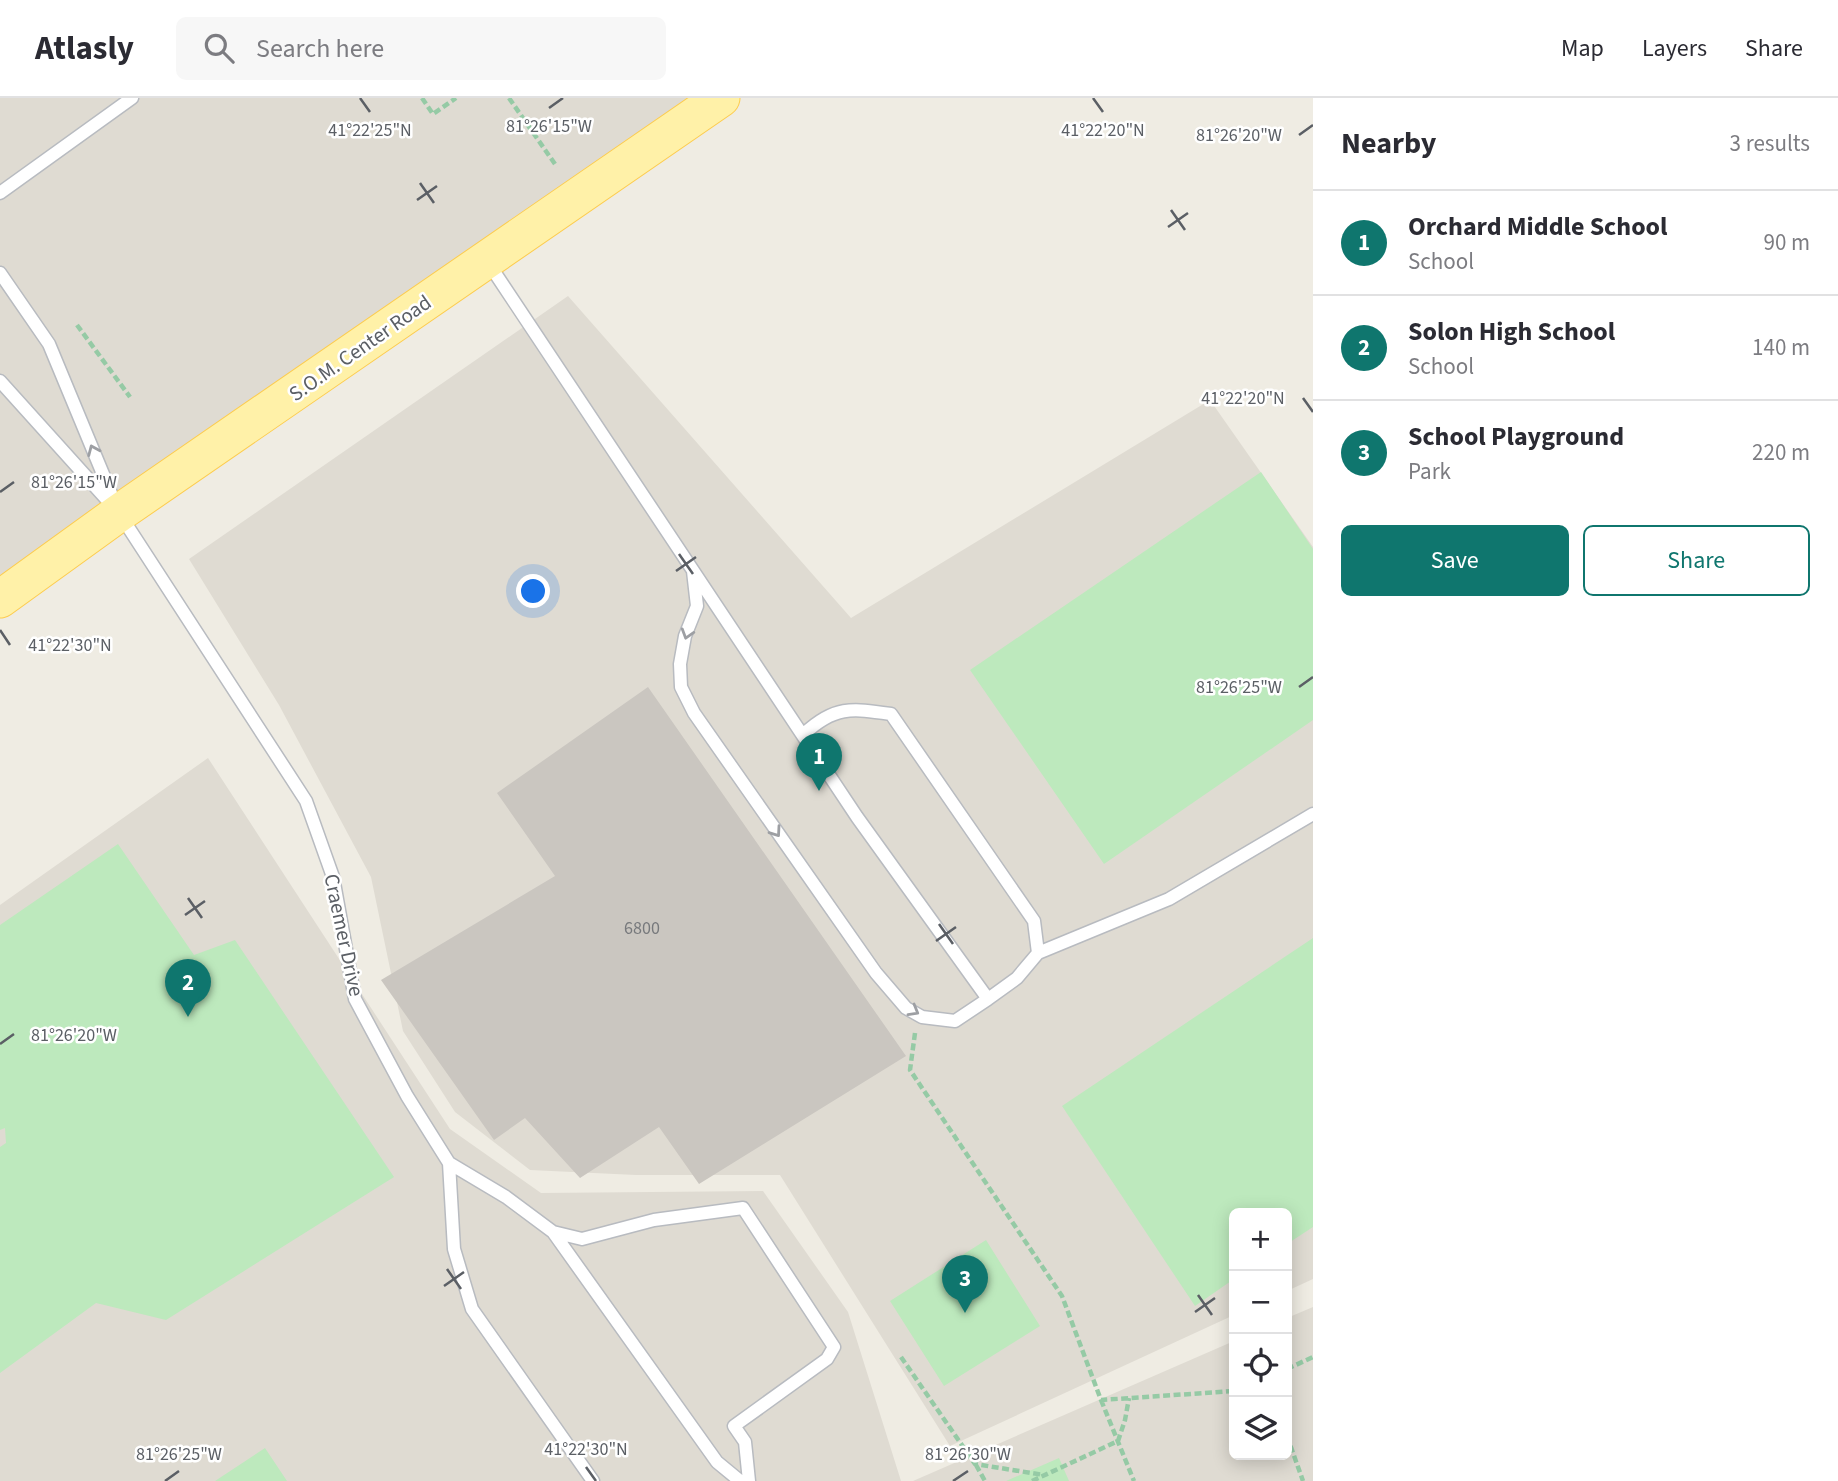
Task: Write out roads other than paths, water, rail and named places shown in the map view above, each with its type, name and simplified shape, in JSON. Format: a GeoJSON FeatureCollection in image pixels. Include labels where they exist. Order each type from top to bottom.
{"type":"FeatureCollection","features":[{"type":"Feature","properties":{"kind":"main road","name":"S.O.M. Center Road"},"geometry":{"type":"LineString","coordinates":[[0,599],[119,513],[721,98]]}},
{"type":"Feature","properties":{"kind":"lane"},"geometry":{"type":"LineString","coordinates":[[0,192],[132,98]]}},
{"type":"Feature","properties":{"kind":"lane"},"geometry":{"type":"LineString","coordinates":[[487,261],[858,817],[988,999]]}},
{"type":"Feature","properties":{"kind":"lane"},"geometry":{"type":"LineString","coordinates":[[0,273],[49,344],[119,513]]}},
{"type":"Feature","properties":{"kind":"lane"},"geometry":{"type":"LineString","coordinates":[[0,381],[119,513]]}},
{"type":"Feature","properties":{"kind":"lane","name":"Craemer Drive"},"geometry":{"type":"LineString","coordinates":[[119,513],[306,801],[333,877],[355,999],[407,1097],[449,1163],[506,1197],[553,1232],[582,1239],[654,1220],[743,1208],[834,1347],[827,1359],[734,1426],[745,1442],[749,1481]]}},
{"type":"Feature","properties":{"kind":"lane"},"geometry":{"type":"LineString","coordinates":[[693,568],[697,606],[685,636],[680,664],[681,687],[694,713],[838,922],[906,1008],[922,1017],[955,1021],[1017,978],[1038,953],[1169,899],[1313,814]]}},
{"type":"Feature","properties":{"kind":"lane"},"geometry":{"type":"LineString","coordinates":[[803,734],[821,718],[856,709],[891,714],[1034,921],[1038,953]]}},
{"type":"Feature","properties":{"kind":"lane"},"geometry":{"type":"LineString","coordinates":[[449,1163],[454,1249],[472,1309],[593,1481]]}},
{"type":"Feature","properties":{"kind":"lane"},"geometry":{"type":"LineString","coordinates":[[553,1232],[717,1462],[740,1481]]}},
{"type":"Feature","properties":{"kind":"place","name":"Orchard Middle School"},"geometry":{"type":"Point","coordinates":[819,791]}},
{"type":"Feature","properties":{"kind":"place","name":"Solon High School"},"geometry":{"type":"Point","coordinates":[188,1017]}},
{"type":"Feature","properties":{"kind":"place","name":"School Playground"},"geometry":{"type":"Point","coordinates":[965,1313]}}]}
